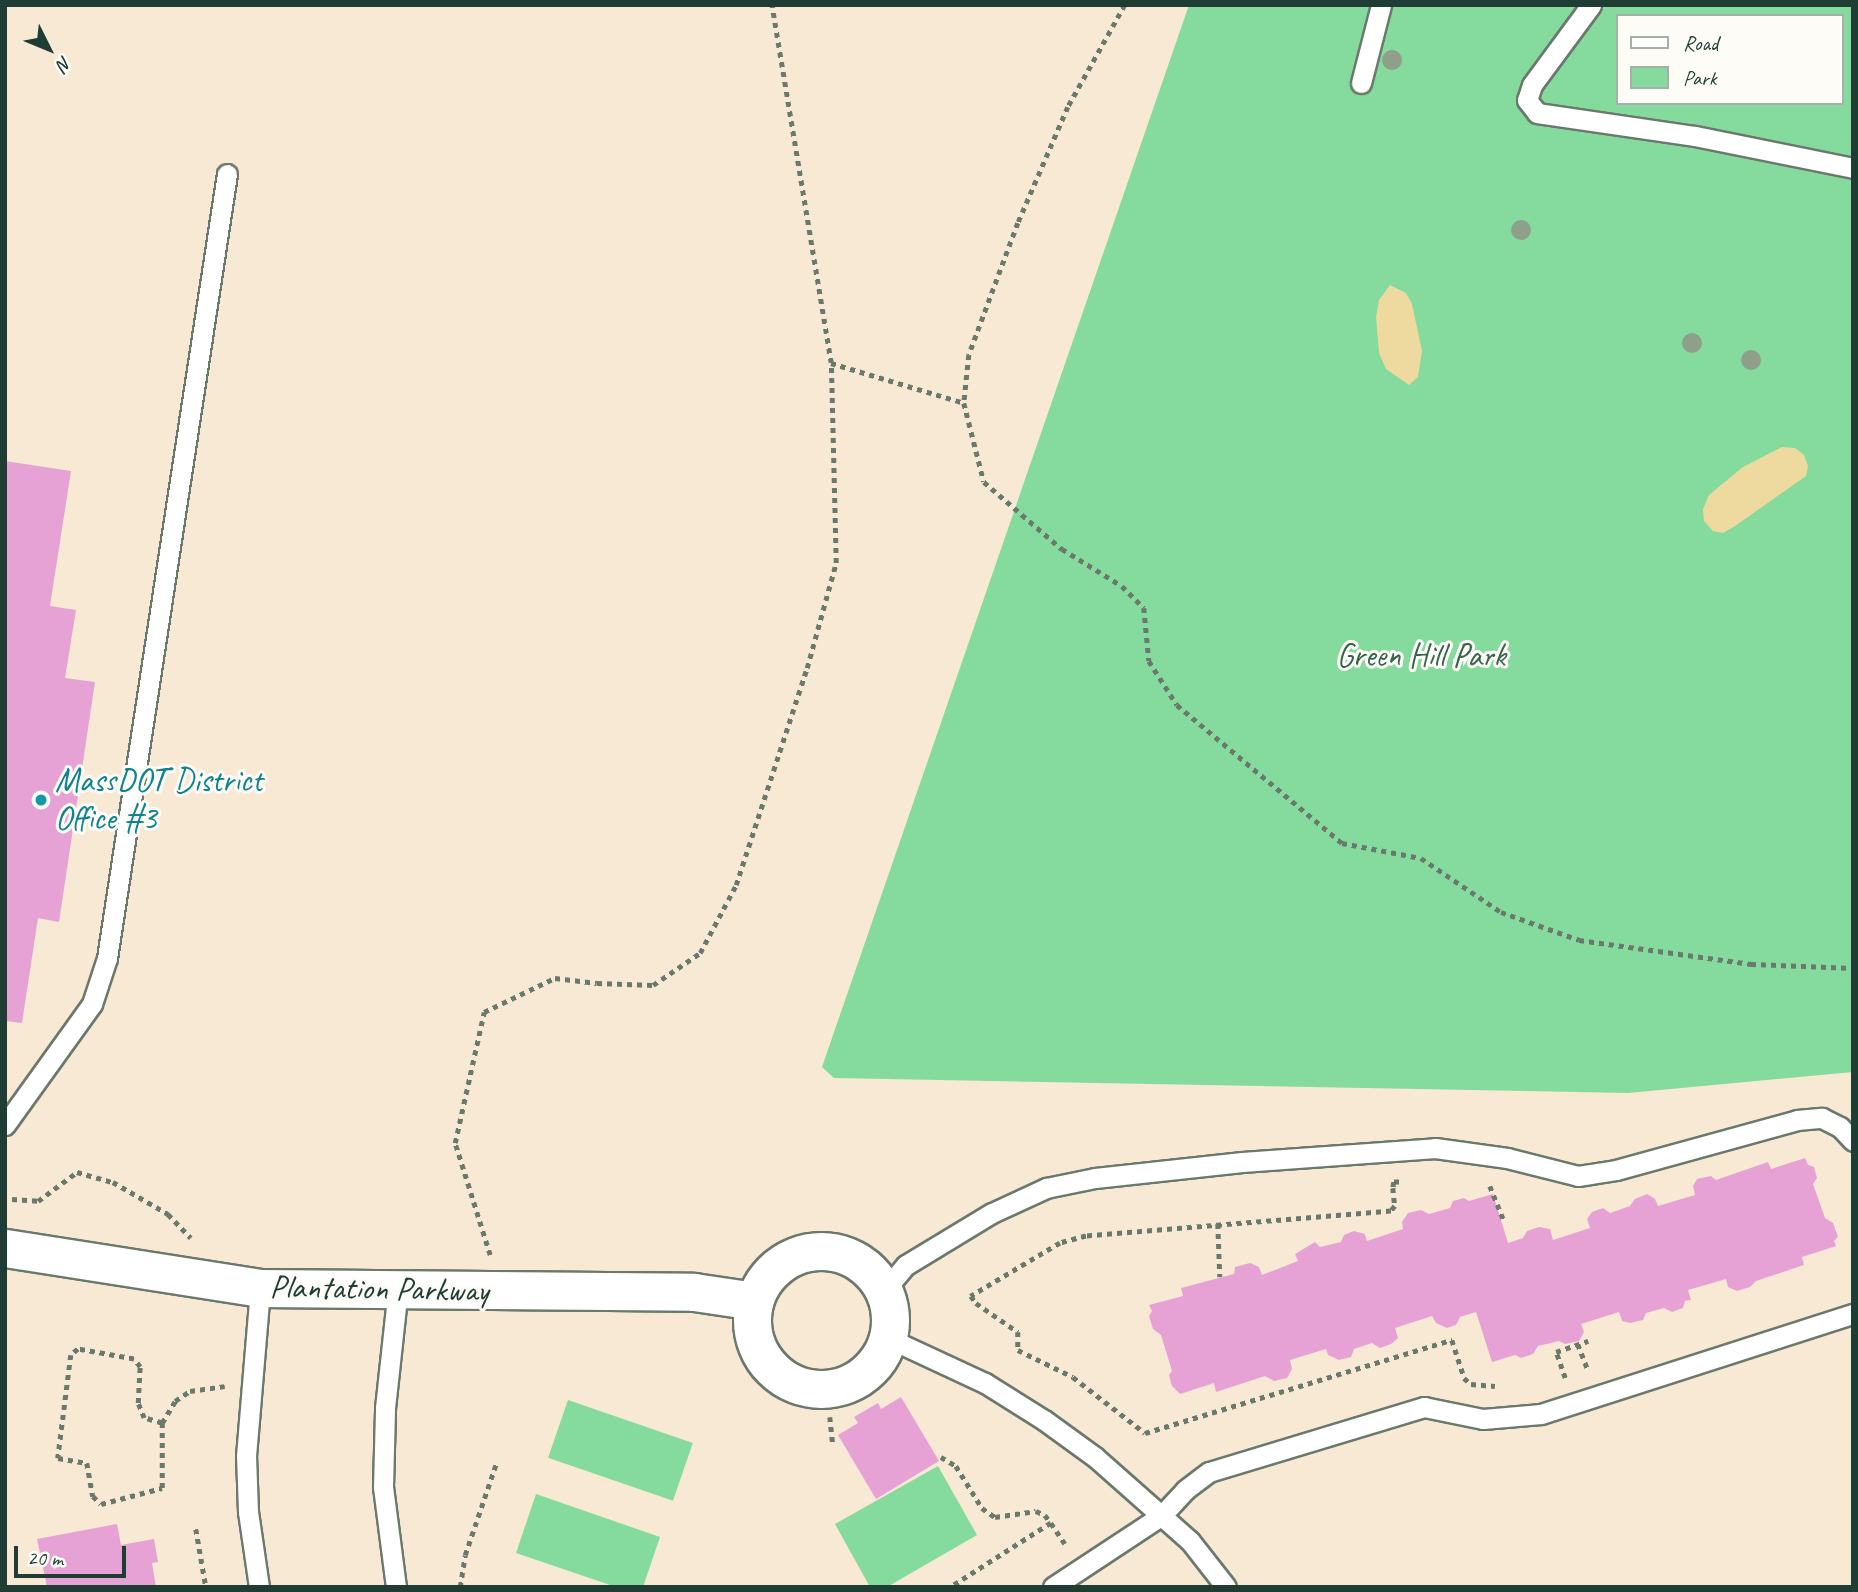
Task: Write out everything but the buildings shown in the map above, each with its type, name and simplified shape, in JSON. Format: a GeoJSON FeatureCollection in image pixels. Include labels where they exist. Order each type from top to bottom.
{"type":"FeatureCollection","features":[{"type":"Feature","properties":{"kind":"street","name":"Plantation Parkway"},"geometry":{"type":"LineString","coordinates":[[5,1248],[260,1288],[694,1292],[754,1301]]}},
{"type":"Feature","properties":{"kind":"street"},"geometry":{"type":"LineString","coordinates":[[828,1251],[851,1258],[871,1271],[884,1291],[890,1314],[888,1338],[879,1358],[865,1374],[846,1385],[825,1390],[803,1387],[783,1378],[767,1364],[754,1334],[754,1301],[765,1280],[782,1263],[804,1253],[828,1251]]}},
{"type":"Feature","properties":{"kind":"lane"},"geometry":{"type":"LineString","coordinates":[[1361,83],[1381,5]]}},
{"type":"Feature","properties":{"kind":"lane"},"geometry":{"type":"LineString","coordinates":[[1591,5],[1532,85],[1527,100],[1537,113],[1695,136],[1853,168]]}},
{"type":"Feature","properties":{"kind":"lane"},"geometry":{"type":"LineString","coordinates":[[5,1125],[92,1004],[107,958],[227,174]]}},
{"type":"Feature","properties":{"kind":"lane"},"geometry":{"type":"LineString","coordinates":[[884,1291],[906,1265],[992,1213],[1046,1188],[1095,1178],[1242,1162],[1435,1149],[1495,1156],[1578,1176],[1616,1170],[1797,1120],[1822,1118],[1840,1127],[1853,1141]]}},
{"type":"Feature","properties":{"kind":"lane"},"geometry":{"type":"LineString","coordinates":[[260,1288],[246,1456],[248,1512],[260,1587]]}},
{"type":"Feature","properties":{"kind":"lane"},"geometry":{"type":"LineString","coordinates":[[396,1587],[383,1487],[386,1408],[398,1289]]}},
{"type":"Feature","properties":{"kind":"lane"},"geometry":{"type":"LineString","coordinates":[[1053,1587],[1162,1515],[1185,1490],[1209,1472],[1424,1407],[1483,1419],[1541,1414],[1853,1314]]}},
{"type":"Feature","properties":{"kind":"lane"},"geometry":{"type":"LineString","coordinates":[[888,1338],[985,1383],[1044,1420],[1095,1457],[1190,1541],[1226,1587]]}},
{"type":"Feature","properties":{"kind":"path"},"geometry":{"type":"LineString","coordinates":[[490,1255],[455,1143],[484,1012],[555,978],[653,985],[700,953],[736,885],[807,668],[836,563],[831,363],[772,5]]}},
{"type":"Feature","properties":{"kind":"path"},"geometry":{"type":"LineString","coordinates":[[1125,5],[1068,107],[1018,223],[969,355],[964,403],[984,482],[1062,550],[1122,586],[1144,608],[1149,661],[1177,705],[1342,843],[1421,858],[1501,912],[1579,940],[1751,964],[1853,968]]}},
{"type":"Feature","properties":{"kind":"path"},"geometry":{"type":"LineString","coordinates":[[831,363],[964,403]]}},
{"type":"Feature","properties":{"kind":"path"},"geometry":{"type":"LineString","coordinates":[[12,1199],[38,1201],[77,1172],[113,1182],[169,1214],[198,1247]]}},
{"type":"Feature","properties":{"kind":"path"},"geometry":{"type":"LineString","coordinates":[[1407,1181],[1394,1182],[1395,1206],[1391,1211],[1086,1236],[1060,1243],[971,1296],[976,1303],[1018,1332],[1018,1350],[1073,1377],[1145,1433],[1452,1340],[1464,1378],[1471,1384],[1507,1387]]}},
{"type":"Feature","properties":{"kind":"path"},"geometry":{"type":"LineString","coordinates":[[1482,1184],[1493,1187],[1504,1221]]}},
{"type":"Feature","properties":{"kind":"path"},"geometry":{"type":"LineString","coordinates":[[1218,1224],[1220,1277]]}},
{"type":"Feature","properties":{"kind":"path"},"geometry":{"type":"LineString","coordinates":[[1553,1382],[1565,1378],[1556,1352],[1588,1341]]}},
{"type":"Feature","properties":{"kind":"path"},"geometry":{"type":"LineString","coordinates":[[162,1423],[144,1418],[138,1403],[140,1367],[134,1359],[78,1349],[71,1355],[58,1458],[87,1464],[93,1496],[101,1504],[162,1488],[162,1423],[175,1401],[190,1391],[254,1385]]}},
{"type":"Feature","properties":{"kind":"path"},"geometry":{"type":"LineString","coordinates":[[830,1417],[833,1446]]}},
{"type":"Feature","properties":{"kind":"path"},"geometry":{"type":"LineString","coordinates":[[941,1457],[956,1466],[982,1508],[995,1517],[1036,1511],[1045,1514],[1051,1523],[951,1587]]}},
{"type":"Feature","properties":{"kind":"path"},"geometry":{"type":"LineString","coordinates":[[460,1587],[465,1555],[496,1464]]}},
{"type":"Feature","properties":{"kind":"path"},"geometry":{"type":"LineString","coordinates":[[196,1529],[206,1587]]}},
{"type":"Feature","properties":{"kind":"green space","name":"Green Hill Park"},"geometry":{"type":"Polygon","coordinates":[[[1189,5],[1853,5],[1853,1072],[1628,1093],[834,1078],[822,1067],[1189,5]]]}},
{"type":"Feature","properties":{"kind":"green space"},"geometry":{"type":"Polygon","coordinates":[[[568,1400],[693,1443],[673,1501],[548,1458],[568,1400]]]}},
{"type":"Feature","properties":{"kind":"green space"},"geometry":{"type":"Polygon","coordinates":[[[938,1466],[977,1535],[887,1587],[870,1587],[835,1524],[938,1466]]]}},
{"type":"Feature","properties":{"kind":"green space"},"geometry":{"type":"Polygon","coordinates":[[[536,1494],[660,1537],[643,1587],[616,1587],[516,1553],[536,1494]]]}},
{"type":"Feature","properties":{"kind":"sand"},"geometry":{"type":"Polygon","coordinates":[[[1390,285],[1406,293],[1412,304],[1422,351],[1418,377],[1409,385],[1386,369],[1379,353],[1376,317],[1379,300],[1390,285]]]}},
{"type":"Feature","properties":{"kind":"sand"},"geometry":{"type":"Polygon","coordinates":[[[1782,447],[1795,448],[1804,455],[1808,466],[1806,476],[1735,526],[1723,533],[1713,531],[1704,521],[1703,509],[1709,495],[1743,467],[1782,447]]]}},
{"type":"Feature","properties":{"kind":"place","name":"MassDOT District Office #3"},"geometry":{"type":"Point","coordinates":[41,800]}}]}
